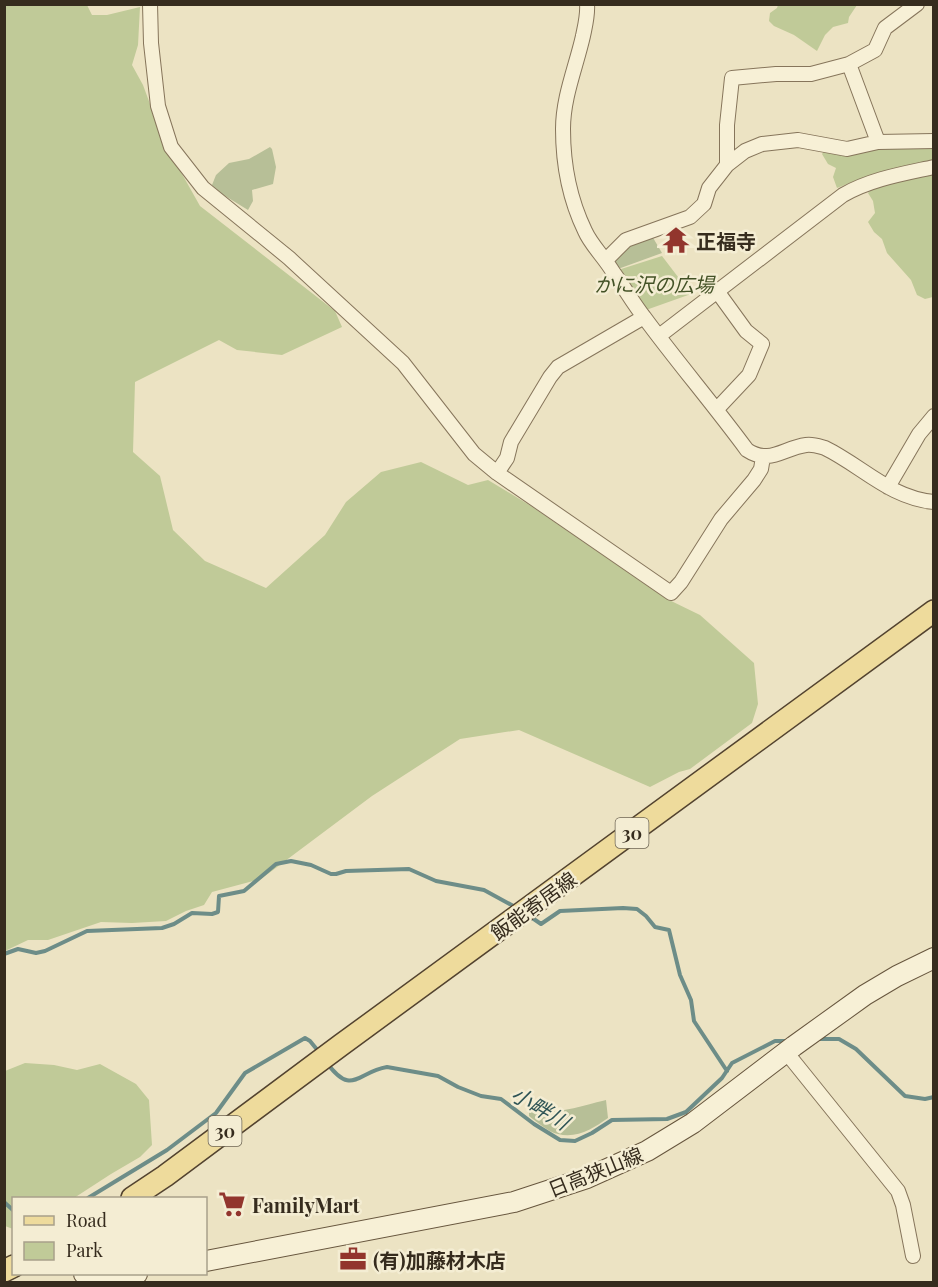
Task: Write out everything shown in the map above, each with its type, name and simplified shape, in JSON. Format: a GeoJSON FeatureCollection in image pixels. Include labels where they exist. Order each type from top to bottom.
{"type":"FeatureCollection","features":[{"type":"Feature","properties":{"kind":"main road","name":"飯能寄居線"},"geometry":{"type":"LineString","coordinates":[[134,1197],[933,611]]}},
{"type":"Feature","properties":{"kind":"main road","name":"日高狭山線"},"geometry":{"type":"LineString","coordinates":[[207,1261],[514,1202],[587,1178],[647,1151],[693,1123],[866,995],[933,958]]}},
{"type":"Feature","properties":{"kind":"main road"},"geometry":{"type":"LineString","coordinates":[[85,1275],[90,1280],[131,1275]]}},
{"type":"Feature","properties":{"kind":"street"},"geometry":{"type":"LineString","coordinates":[[150,4],[151,43],[158,106],[171,147],[203,188],[289,258],[403,363],[474,454],[497,473],[671,593],[681,582],[722,519],[754,480],[761,469],[763,457]]}},
{"type":"Feature","properties":{"kind":"street"},"geometry":{"type":"LineString","coordinates":[[587,4],[579,54],[567,93],[563,126],[568,187],[586,234],[644,317],[747,450],[763,457],[803,445],[815,445],[833,452],[888,487],[918,500],[933,502]]}},
{"type":"Feature","properties":{"kind":"street"},"geometry":{"type":"LineString","coordinates":[[727,165],[727,125],[732,78],[811,74],[849,64],[875,50],[885,28],[917,4]]}},
{"type":"Feature","properties":{"kind":"street"},"geometry":{"type":"LineString","coordinates":[[849,64],[878,142]]}},
{"type":"Feature","properties":{"kind":"street"},"geometry":{"type":"LineString","coordinates":[[606,260],[626,240],[690,217],[704,204],[710,188],[727,165],[745,152],[762,144],[798,140],[847,149],[878,142],[933,141]]}},
{"type":"Feature","properties":{"kind":"street"},"geometry":{"type":"LineString","coordinates":[[659,336],[843,195],[856,187],[879,179],[933,167]]}},
{"type":"Feature","properties":{"kind":"street"},"geometry":{"type":"LineString","coordinates":[[717,291],[746,331],[762,344],[749,375],[717,409]]}},
{"type":"Feature","properties":{"kind":"street"},"geometry":{"type":"LineString","coordinates":[[497,473],[507,458],[511,442],[558,367],[644,317]]}},
{"type":"Feature","properties":{"kind":"street"},"geometry":{"type":"LineString","coordinates":[[888,487],[919,434],[933,416]]}},
{"type":"Feature","properties":{"kind":"street"},"geometry":{"type":"LineString","coordinates":[[790,1049],[898,1191],[913,1256]]}},
{"type":"Feature","properties":{"kind":"green space"},"geometry":{"type":"Polygon","coordinates":[[[778,4],[857,5],[848,23],[833,27],[825,35],[817,51],[769,21],[770,13],[777,8],[778,4]]]}},
{"type":"Feature","properties":{"kind":"green space"},"geometry":{"type":"Polygon","coordinates":[[[5,5],[87,5],[92,15],[107,15],[140,7],[138,45],[132,65],[143,85],[164,142],[200,206],[335,311],[342,327],[282,355],[237,350],[219,340],[135,382],[133,452],[160,476],[173,530],[205,561],[266,588],[325,535],[346,502],[381,472],[421,462],[468,485],[488,480],[531,506],[665,598],[700,615],[754,663],[758,704],[752,723],[690,769],[650,787],[519,730],[460,739],[372,796],[261,879],[212,892],[204,905],[166,921],[101,922],[48,940],[28,940],[5,951],[5,5]]]}},
{"type":"Feature","properties":{"kind":"green space"},"geometry":{"type":"Polygon","coordinates":[[[933,146],[933,162],[860,179],[837,188],[833,177],[836,168],[828,164],[822,154],[826,148],[843,155],[880,148],[933,146]]]}},
{"type":"Feature","properties":{"kind":"green space"},"geometry":{"type":"Polygon","coordinates":[[[270,147],[276,167],[273,184],[252,190],[253,201],[248,210],[212,185],[216,175],[229,163],[249,159],[270,147]]]}},
{"type":"Feature","properties":{"kind":"green space"},"geometry":{"type":"Polygon","coordinates":[[[933,173],[933,297],[925,299],[917,295],[911,280],[887,253],[882,239],[868,222],[875,213],[873,201],[868,193],[873,187],[933,173]]]}},
{"type":"Feature","properties":{"kind":"green space"},"geometry":{"type":"Polygon","coordinates":[[[652,236],[662,253],[618,269],[613,261],[627,245],[652,236]]]}},
{"type":"Feature","properties":{"kind":"green space","name":"かに沢の広場"},"geometry":{"type":"Polygon","coordinates":[[[662,256],[691,294],[646,310],[618,270],[662,256]]]}},
{"type":"Feature","properties":{"kind":"green space"},"geometry":{"type":"Polygon","coordinates":[[[25,1063],[54,1065],[77,1070],[100,1064],[136,1084],[149,1100],[152,1145],[140,1157],[76,1197],[12,1197],[12,1229],[5,1226],[5,1071],[25,1063]]]}},
{"type":"Feature","properties":{"kind":"green space"},"geometry":{"type":"Polygon","coordinates":[[[606,1100],[608,1118],[578,1134],[554,1133],[529,1116],[529,1107],[538,1111],[553,1112],[606,1100]]]}},
{"type":"Feature","properties":{"kind":"waterway"},"geometry":{"type":"LineString","coordinates":[[4,954],[18,949],[36,953],[45,951],[87,931],[162,928],[192,913],[212,914],[218,912],[219,896],[244,891],[276,864],[291,861],[311,865],[331,874],[346,871],[409,869],[436,881],[484,890],[517,908]]}},
{"type":"Feature","properties":{"kind":"waterway"},"geometry":{"type":"LineString","coordinates":[[528,915],[541,924],[560,911],[637,909],[655,927],[669,930],[680,975],[691,1000],[694,1021],[727,1071]]}},
{"type":"Feature","properties":{"kind":"waterway","name":"小畔川"},"geometry":{"type":"LineString","coordinates":[[90,1197],[167,1150],[216,1113],[245,1073],[305,1038],[319,1052]]}},
{"type":"Feature","properties":{"kind":"waterway","name":"小畔川"},"geometry":{"type":"LineString","coordinates":[[817,1039],[839,1039],[856,1049],[905,1096],[925,1099],[934,1097]]}},
{"type":"Feature","properties":{"kind":"waterway","name":"小畔川"},"geometry":{"type":"LineString","coordinates":[[327,1063],[343,1079],[349,1081],[387,1067],[438,1076],[481,1096],[501,1099],[560,1140],[575,1141],[612,1120],[667,1119],[686,1112],[722,1078],[732,1063],[775,1041],[788,1041]]}},
{"type":"Feature","properties":{"kind":"waterway","name":"小畔川"},"geometry":{"type":"LineString","coordinates":[[4,1202],[12,1209]]}},
{"type":"Feature","properties":{"kind":"place","name":"正福寺"},"geometry":{"type":"Point","coordinates":[676,240]}},
{"type":"Feature","properties":{"kind":"place","name":"FamilyMart"},"geometry":{"type":"Point","coordinates":[232,1204]}},
{"type":"Feature","properties":{"kind":"place","name":"(有)加藤材木店"},"geometry":{"type":"Point","coordinates":[353,1259]}}]}
